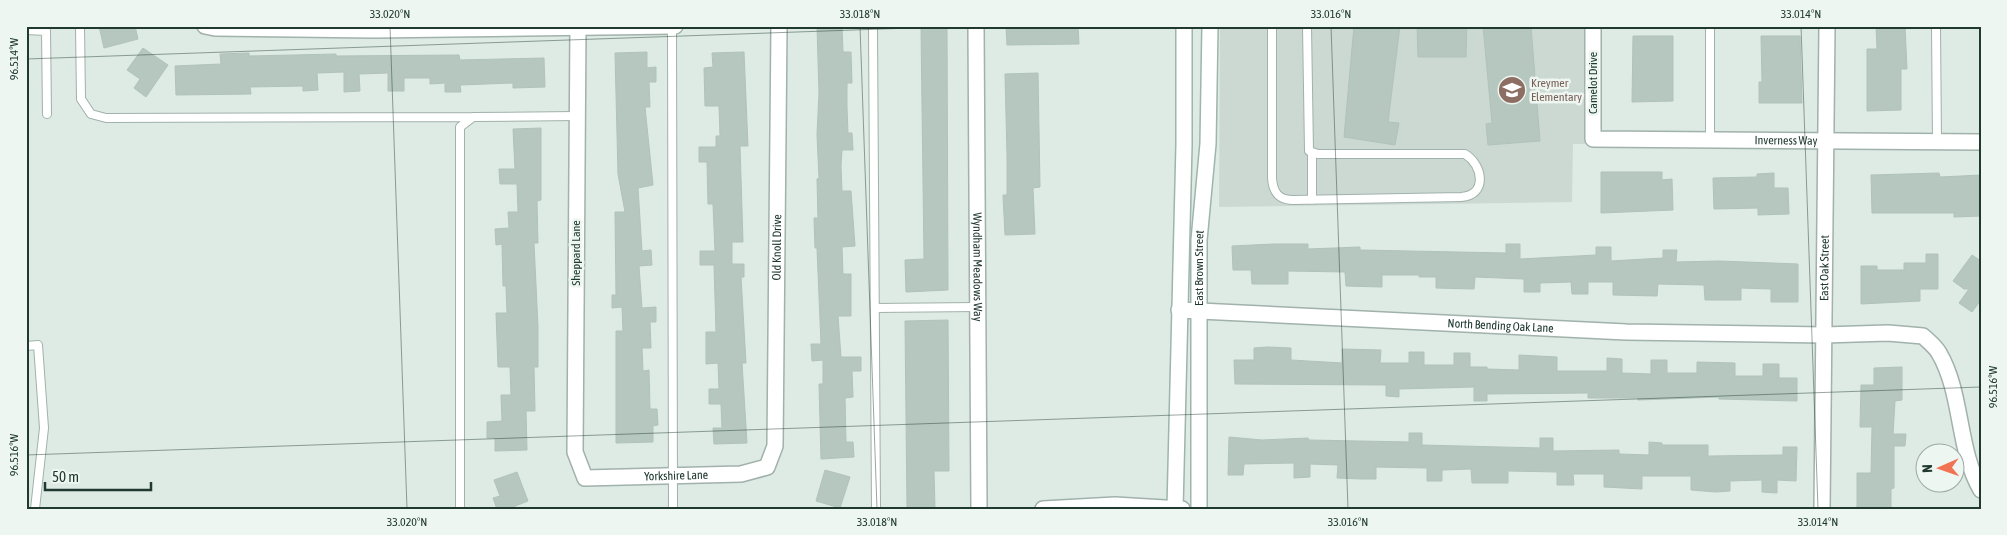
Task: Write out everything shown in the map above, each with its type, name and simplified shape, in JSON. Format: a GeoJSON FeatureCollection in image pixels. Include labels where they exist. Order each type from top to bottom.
{"type":"FeatureCollection","features":[{"type":"Feature","properties":{"kind":"street"},"geometry":{"type":"LineString","coordinates":[[210,27],[674,26]]}},
{"type":"Feature","properties":{"kind":"street","name":"Old Knoll Drive"},"geometry":{"type":"LineString","coordinates":[[767,467],[775,446],[779,26]]}},
{"type":"Feature","properties":{"kind":"street","name":"Wyndham Meadows Way"},"geometry":{"type":"LineString","coordinates":[[976,26],[978,509]]}},
{"type":"Feature","properties":{"kind":"street","name":"East Brown Street"},"geometry":{"type":"LineString","coordinates":[[1175,509],[1184,145],[1184,26]]}},
{"type":"Feature","properties":{"kind":"street","name":"East Brown Street"},"geometry":{"type":"LineString","coordinates":[[1199,509],[1200,240],[1208,144],[1210,26]]}},
{"type":"Feature","properties":{"kind":"street","name":"Camelot Drive"},"geometry":{"type":"LineString","coordinates":[[1593,26],[1593,139]]}},
{"type":"Feature","properties":{"kind":"street","name":"East Oak Street"},"geometry":{"type":"LineString","coordinates":[[1822,509],[1827,26]]}},
{"type":"Feature","properties":{"kind":"street","name":"Sheppard Lane"},"geometry":{"type":"LineString","coordinates":[[578,27],[575,452],[585,478]]}},
{"type":"Feature","properties":{"kind":"street","name":"Inverness Way"},"geometry":{"type":"LineString","coordinates":[[1593,139],[1981,142]]}},
{"type":"Feature","properties":{"kind":"street","name":"North Bending Oak Lane"},"geometry":{"type":"LineString","coordinates":[[1179,310],[1626,332],[1824,335],[1888,333],[1922,336],[1939,352],[1948,377],[1967,455],[1981,490]]}},
{"type":"Feature","properties":{"kind":"street","name":"Yorkshire Lane"},"geometry":{"type":"LineString","coordinates":[[585,478],[741,474],[767,467]]}},
{"type":"Feature","properties":{"kind":"street"},"geometry":{"type":"LineString","coordinates":[[1043,509],[1095,507],[1182,509]]}},
{"type":"Feature","properties":{"kind":"lane"},"geometry":{"type":"LineString","coordinates":[[80,26],[81,100],[91,114],[106,118],[473,118],[577,116]]}},
{"type":"Feature","properties":{"kind":"lane"},"geometry":{"type":"LineString","coordinates":[[673,509],[674,26]]}},
{"type":"Feature","properties":{"kind":"lane"},"geometry":{"type":"LineString","coordinates":[[873,26],[876,509]]}},
{"type":"Feature","properties":{"kind":"lane"},"geometry":{"type":"LineString","coordinates":[[1272,26],[1273,187],[1277,195],[1283,200],[1471,196],[1478,190],[1480,179],[1472,159],[1465,154],[1312,153]]}},
{"type":"Feature","properties":{"kind":"lane"},"geometry":{"type":"LineString","coordinates":[[1307,26],[1308,147],[1312,153],[1312,200]]}},
{"type":"Feature","properties":{"kind":"lane"},"geometry":{"type":"LineString","coordinates":[[1710,26],[1710,140]]}},
{"type":"Feature","properties":{"kind":"lane"},"geometry":{"type":"LineString","coordinates":[[1936,26],[1937,142]]}},
{"type":"Feature","properties":{"kind":"lane"},"geometry":{"type":"LineString","coordinates":[[26,30],[46,31],[46,114]]}},
{"type":"Feature","properties":{"kind":"lane"},"geometry":{"type":"LineString","coordinates":[[460,509],[460,127],[473,118]]}},
{"type":"Feature","properties":{"kind":"lane"},"geometry":{"type":"LineString","coordinates":[[875,308],[977,306]]}},
{"type":"Feature","properties":{"kind":"lane"},"geometry":{"type":"LineString","coordinates":[[26,346],[38,346],[44,428],[35,509]]}},
{"type":"Feature","properties":{"kind":"shaded area"},"geometry":{"type":"Polygon","coordinates":[[[1220,26],[1589,26],[1589,144],[1573,144],[1572,202],[1219,207],[1220,26]]]}},
{"type":"Feature","properties":{"kind":"building"},"geometry":{"type":"Polygon","coordinates":[[[99,26],[135,26],[138,39],[104,48],[99,26]]]}},
{"type":"Feature","properties":{"kind":"building"},"geometry":{"type":"Polygon","coordinates":[[[817,26],[842,26],[843,52],[851,52],[852,83],[847,83],[847,108],[848,133],[852,133],[853,150],[842,150],[841,166],[842,191],[851,191],[855,246],[842,247],[843,274],[851,274],[851,316],[838,316],[841,357],[861,357],[861,371],[852,371],[853,397],[845,398],[846,442],[853,442],[854,457],[821,459],[819,384],[823,384],[823,360],[812,361],[811,344],[821,344],[814,218],[818,218],[817,179],[819,178],[817,26]]]}},
{"type":"Feature","properties":{"kind":"building"},"geometry":{"type":"Polygon","coordinates":[[[947,26],[948,290],[906,292],[905,260],[924,259],[921,27],[947,26]]]}},
{"type":"Feature","properties":{"kind":"building"},"geometry":{"type":"Polygon","coordinates":[[[1006,26],[1078,26],[1079,44],[1007,45],[1006,26]]]}},
{"type":"Feature","properties":{"kind":"building"},"geometry":{"type":"Polygon","coordinates":[[[1354,26],[1400,26],[1388,122],[1399,123],[1395,145],[1344,137],[1354,26]]]}},
{"type":"Feature","properties":{"kind":"building"},"geometry":{"type":"Polygon","coordinates":[[[1417,26],[1467,26],[1466,57],[1418,57],[1417,26]]]}},
{"type":"Feature","properties":{"kind":"building"},"geometry":{"type":"Polygon","coordinates":[[[1483,26],[1531,26],[1540,141],[1488,145],[1486,124],[1492,123],[1483,26]]]}},
{"type":"Feature","properties":{"kind":"building"},"geometry":{"type":"Polygon","coordinates":[[[1876,26],[1905,26],[1907,69],[1901,69],[1901,110],[1867,111],[1867,49],[1877,49],[1876,26]]]}},
{"type":"Feature","properties":{"kind":"building"},"geometry":{"type":"Polygon","coordinates":[[[1633,36],[1673,36],[1673,101],[1632,102],[1633,36]]]}},
{"type":"Feature","properties":{"kind":"building"},"geometry":{"type":"Polygon","coordinates":[[[1761,36],[1800,36],[1802,103],[1759,103],[1759,82],[1762,82],[1761,36]]]}},
{"type":"Feature","properties":{"kind":"building"},"geometry":{"type":"Polygon","coordinates":[[[143,48],[168,65],[146,97],[134,88],[140,79],[127,70],[143,48]]]}},
{"type":"Feature","properties":{"kind":"building"},"geometry":{"type":"Polygon","coordinates":[[[647,52],[647,68],[656,67],[656,82],[649,82],[650,107],[645,107],[653,185],[638,188],[642,251],[651,250],[652,265],[639,266],[642,308],[656,307],[656,322],[650,322],[651,348],[642,348],[643,371],[649,370],[650,409],[657,409],[658,425],[653,426],[653,442],[616,443],[616,331],[623,331],[622,307],[612,308],[612,295],[616,295],[615,212],[625,212],[618,174],[615,53],[647,52]]]}},
{"type":"Feature","properties":{"kind":"building"},"geometry":{"type":"Polygon","coordinates":[[[744,52],[748,146],[740,146],[743,242],[732,242],[732,264],[744,264],[744,277],[741,277],[746,363],[742,363],[747,443],[714,444],[713,428],[722,428],[721,404],[709,404],[709,389],[719,389],[718,363],[706,364],[706,332],[716,332],[714,265],[700,265],[700,251],[715,251],[713,204],[708,204],[707,162],[699,162],[699,147],[716,147],[716,136],[720,136],[719,106],[705,106],[704,68],[713,67],[712,53],[744,52]]]}},
{"type":"Feature","properties":{"kind":"building"},"geometry":{"type":"Polygon","coordinates":[[[249,53],[249,56],[336,54],[336,56],[459,55],[460,60],[544,58],[545,87],[513,88],[513,83],[460,85],[461,92],[445,92],[445,83],[430,84],[430,78],[404,78],[404,91],[388,91],[388,73],[359,74],[360,91],[344,92],[344,72],[317,73],[318,90],[303,91],[303,86],[250,87],[251,94],[176,95],[175,66],[221,64],[220,54],[249,53]]]}},
{"type":"Feature","properties":{"kind":"building"},"geometry":{"type":"Polygon","coordinates":[[[1038,73],[1040,187],[1033,188],[1035,234],[1005,235],[1003,195],[1007,195],[1007,155],[1005,74],[1038,73]]]}},
{"type":"Feature","properties":{"kind":"building"},"geometry":{"type":"Polygon","coordinates":[[[541,128],[541,200],[537,201],[538,243],[534,243],[538,327],[538,367],[534,367],[535,411],[526,411],[527,450],[495,451],[495,438],[487,438],[487,422],[502,421],[501,395],[511,395],[510,367],[498,367],[496,313],[507,313],[506,286],[503,286],[502,244],[496,245],[495,229],[509,228],[508,212],[518,212],[517,184],[500,184],[499,169],[515,169],[513,129],[541,128]]]}},
{"type":"Feature","properties":{"kind":"building"},"geometry":{"type":"Polygon","coordinates":[[[1601,172],[1662,172],[1662,180],[1672,179],[1673,210],[1601,213],[1601,172]]]}},
{"type":"Feature","properties":{"kind":"building"},"geometry":{"type":"Polygon","coordinates":[[[1774,173],[1774,188],[1788,188],[1789,214],[1758,215],[1758,208],[1714,209],[1713,178],[1757,177],[1757,174],[1774,173]]]}},
{"type":"Feature","properties":{"kind":"building"},"geometry":{"type":"Polygon","coordinates":[[[1939,173],[1940,177],[1981,175],[1981,216],[1954,217],[1954,213],[1872,213],[1871,175],[1939,173]]]}},
{"type":"Feature","properties":{"kind":"building"},"geometry":{"type":"Polygon","coordinates":[[[1308,244],[1308,249],[1360,247],[1360,250],[1506,253],[1506,244],[1520,244],[1520,259],[1596,255],[1596,247],[1611,247],[1611,261],[1663,258],[1663,250],[1677,250],[1676,262],[1719,261],[1798,264],[1798,302],[1771,302],[1771,289],[1741,288],[1741,300],[1705,300],[1704,285],[1658,284],[1657,296],[1613,295],[1613,282],[1588,282],[1588,294],[1572,294],[1571,282],[1540,283],[1540,292],[1524,292],[1524,279],[1475,277],[1474,289],[1436,288],[1436,277],[1382,275],[1382,287],[1346,286],[1345,272],[1288,271],[1288,284],[1252,284],[1251,270],[1233,270],[1232,246],[1308,244]]]}},
{"type":"Feature","properties":{"kind":"building"},"geometry":{"type":"Polygon","coordinates":[[[1926,254],[1938,254],[1938,289],[1920,289],[1920,301],[1861,304],[1861,266],[1877,266],[1877,270],[1904,270],[1904,263],[1926,263],[1926,254]]]}},
{"type":"Feature","properties":{"kind":"building"},"geometry":{"type":"Polygon","coordinates":[[[1972,255],[1981,261],[1981,300],[1972,312],[1959,303],[1969,289],[1964,289],[1953,281],[1972,255]]]}},
{"type":"Feature","properties":{"kind":"building"},"geometry":{"type":"Polygon","coordinates":[[[948,320],[949,471],[934,471],[935,509],[907,509],[905,321],[948,320]]]}},
{"type":"Feature","properties":{"kind":"building"},"geometry":{"type":"Polygon","coordinates":[[[1254,348],[1291,348],[1291,360],[1342,363],[1342,349],[1381,350],[1380,363],[1409,363],[1409,352],[1424,352],[1424,365],[1454,365],[1454,353],[1470,353],[1470,367],[1487,367],[1487,369],[1519,370],[1519,355],[1557,357],[1557,371],[1607,371],[1607,358],[1622,359],[1622,373],[1651,374],[1651,360],[1667,360],[1667,373],[1697,373],[1697,362],[1735,363],[1735,376],[1763,376],[1763,364],[1779,364],[1779,378],[1797,378],[1797,401],[1719,399],[1719,397],[1638,400],[1638,398],[1588,398],[1588,393],[1487,394],[1487,401],[1474,401],[1474,387],[1399,389],[1399,397],[1386,396],[1386,385],[1235,384],[1234,360],[1254,360],[1254,348]]]}},
{"type":"Feature","properties":{"kind":"building"},"geometry":{"type":"Polygon","coordinates":[[[1902,367],[1902,400],[1895,401],[1893,434],[1906,434],[1905,446],[1894,446],[1894,488],[1891,489],[1891,509],[1857,509],[1857,473],[1871,473],[1872,427],[1860,427],[1861,385],[1874,385],[1874,368],[1902,367]]]}},
{"type":"Feature","properties":{"kind":"building"},"geometry":{"type":"Polygon","coordinates":[[[1409,433],[1422,433],[1422,445],[1540,448],[1540,438],[1553,438],[1553,451],[1619,450],[1619,454],[1649,455],[1649,442],[1662,443],[1662,445],[1708,445],[1708,456],[1783,455],[1783,447],[1797,447],[1796,481],[1777,480],[1777,493],[1762,492],[1762,480],[1730,481],[1730,491],[1716,492],[1691,490],[1691,476],[1642,476],[1642,489],[1604,487],[1604,474],[1573,474],[1574,485],[1557,485],[1557,472],[1508,471],[1508,483],[1472,483],[1471,469],[1442,470],[1442,481],[1427,481],[1427,468],[1376,467],[1376,479],[1362,479],[1337,478],[1338,465],[1310,464],[1310,477],[1294,478],[1294,463],[1244,464],[1243,475],[1228,475],[1229,437],[1262,440],[1308,438],[1309,440],[1409,442],[1409,433]]]}},
{"type":"Feature","properties":{"kind":"building"},"geometry":{"type":"Polygon","coordinates":[[[825,470],[850,477],[840,508],[816,501],[825,470]]]}},
{"type":"Feature","properties":{"kind":"building"},"geometry":{"type":"Polygon","coordinates":[[[517,472],[528,501],[508,509],[497,509],[493,498],[500,496],[494,480],[517,472]]]}},
{"type":"Feature","properties":{"kind":"place","name":"Kreymer Elementary"},"geometry":{"type":"Point","coordinates":[1512,90]}}]}
